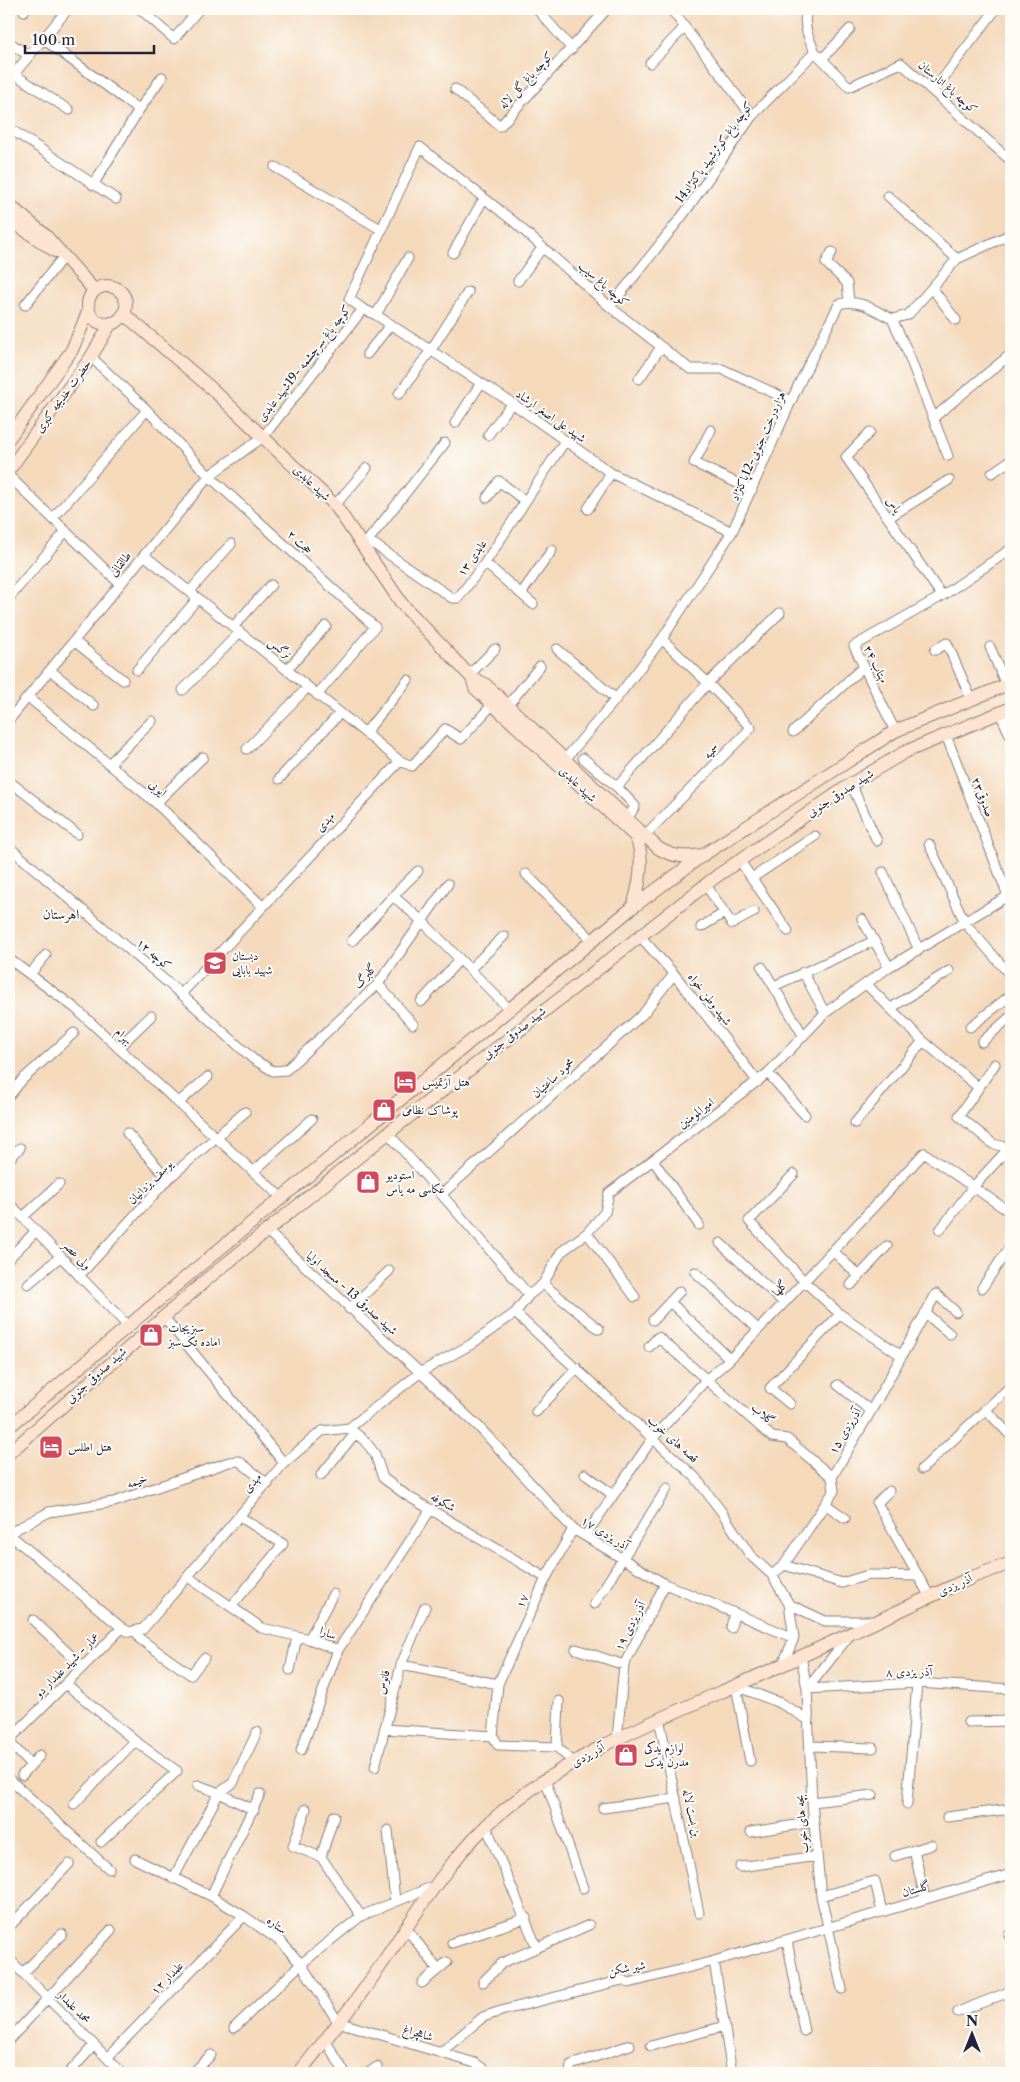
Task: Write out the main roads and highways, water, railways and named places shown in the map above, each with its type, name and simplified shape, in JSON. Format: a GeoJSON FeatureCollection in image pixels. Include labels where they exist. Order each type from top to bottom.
{"type":"FeatureCollection","features":[{"type":"Feature","properties":{"kind":"main road"},"geometry":{"type":"LineString","coordinates":[[9,206],[46,235],[94,290]]}},
{"type":"Feature","properties":{"kind":"main road"},"geometry":{"type":"LineString","coordinates":[[9,219],[40,243],[64,256]]}},
{"type":"Feature","properties":{"kind":"main road"},"geometry":{"type":"LineString","coordinates":[[105,286],[117,288],[122,292],[126,303],[124,314],[111,323],[98,321],[89,310],[88,301],[94,290],[105,286]]}},
{"type":"Feature","properties":{"kind":"main road","name":"حضرت خدیجه کبری"},"geometry":{"type":"LineString","coordinates":[[9,438],[72,350],[89,310]]}},
{"type":"Feature","properties":{"kind":"main road","name":"شهید عابدی"},"geometry":{"type":"LineString","coordinates":[[124,314],[211,388],[335,505],[365,543],[402,604],[470,677],[475,688],[492,704],[628,818],[669,855],[680,857],[703,855]]}},
{"type":"Feature","properties":{"kind":"main road","name":"حضرت خدیجه کبری"},"geometry":{"type":"LineString","coordinates":[[9,469],[91,357],[111,323]]}},
{"type":"Feature","properties":{"kind":"main road"},"geometry":{"type":"LineString","coordinates":[[80,335],[93,335],[100,343]]}},
{"type":"Feature","properties":{"kind":"main road","name":"شهید عابدی"},"geometry":{"type":"LineString","coordinates":[[470,677],[485,684],[508,705],[635,836],[639,843],[638,890],[634,907]]}},
{"type":"Feature","properties":{"kind":"main road","name":"شهید صدوقی جنوبی"},"geometry":{"type":"LineString","coordinates":[[9,1427],[592,941],[703,855],[895,731],[1009,684]]}},
{"type":"Feature","properties":{"kind":"main road","name":"شهید صدوقی جنوبی"},"geometry":{"type":"LineString","coordinates":[[9,1453],[163,1316],[267,1231],[639,935],[706,885],[851,784],[905,752],[1006,710]]}},
{"type":"Feature","properties":{"kind":"main road"},"geometry":{"type":"LineString","coordinates":[[331,1159],[341,1172]]}},
{"type":"Feature","properties":{"kind":"main road","name":"آذر یزدی"},"geometry":{"type":"LineString","coordinates":[[299,2073],[364,1989],[434,1886],[486,1826],[508,1808],[573,1762],[660,1718],[736,1686],[975,1576],[1011,1563]]}},
{"type":"Feature","properties":{"kind":"place","name":"دبستان شهید بابایی"},"geometry":{"type":"Point","coordinates":[215,963]}},
{"type":"Feature","properties":{"kind":"place","name":"هتل آرتمیس"},"geometry":{"type":"Point","coordinates":[405,1082]}},
{"type":"Feature","properties":{"kind":"place","name":"پوشاک نظامی"},"geometry":{"type":"Point","coordinates":[384,1110]}},
{"type":"Feature","properties":{"kind":"place","name":"استودیو عکاسی مه یاس"},"geometry":{"type":"Point","coordinates":[368,1182]}},
{"type":"Feature","properties":{"kind":"place","name":"سبزیجات اماده تک‌سبز"},"geometry":{"type":"Point","coordinates":[151,1335]}},
{"type":"Feature","properties":{"kind":"place","name":"هتل اطلس"},"geometry":{"type":"Point","coordinates":[51,1447]}},
{"type":"Feature","properties":{"kind":"place","name":"لوازم یدکی مدرن یدک"},"geometry":{"type":"Point","coordinates":[626,1755]}},
{"type":"Feature","properties":{"kind":"district","name":"اهرستان"},"geometry":{"type":"Point","coordinates":[61,914]}}]}
